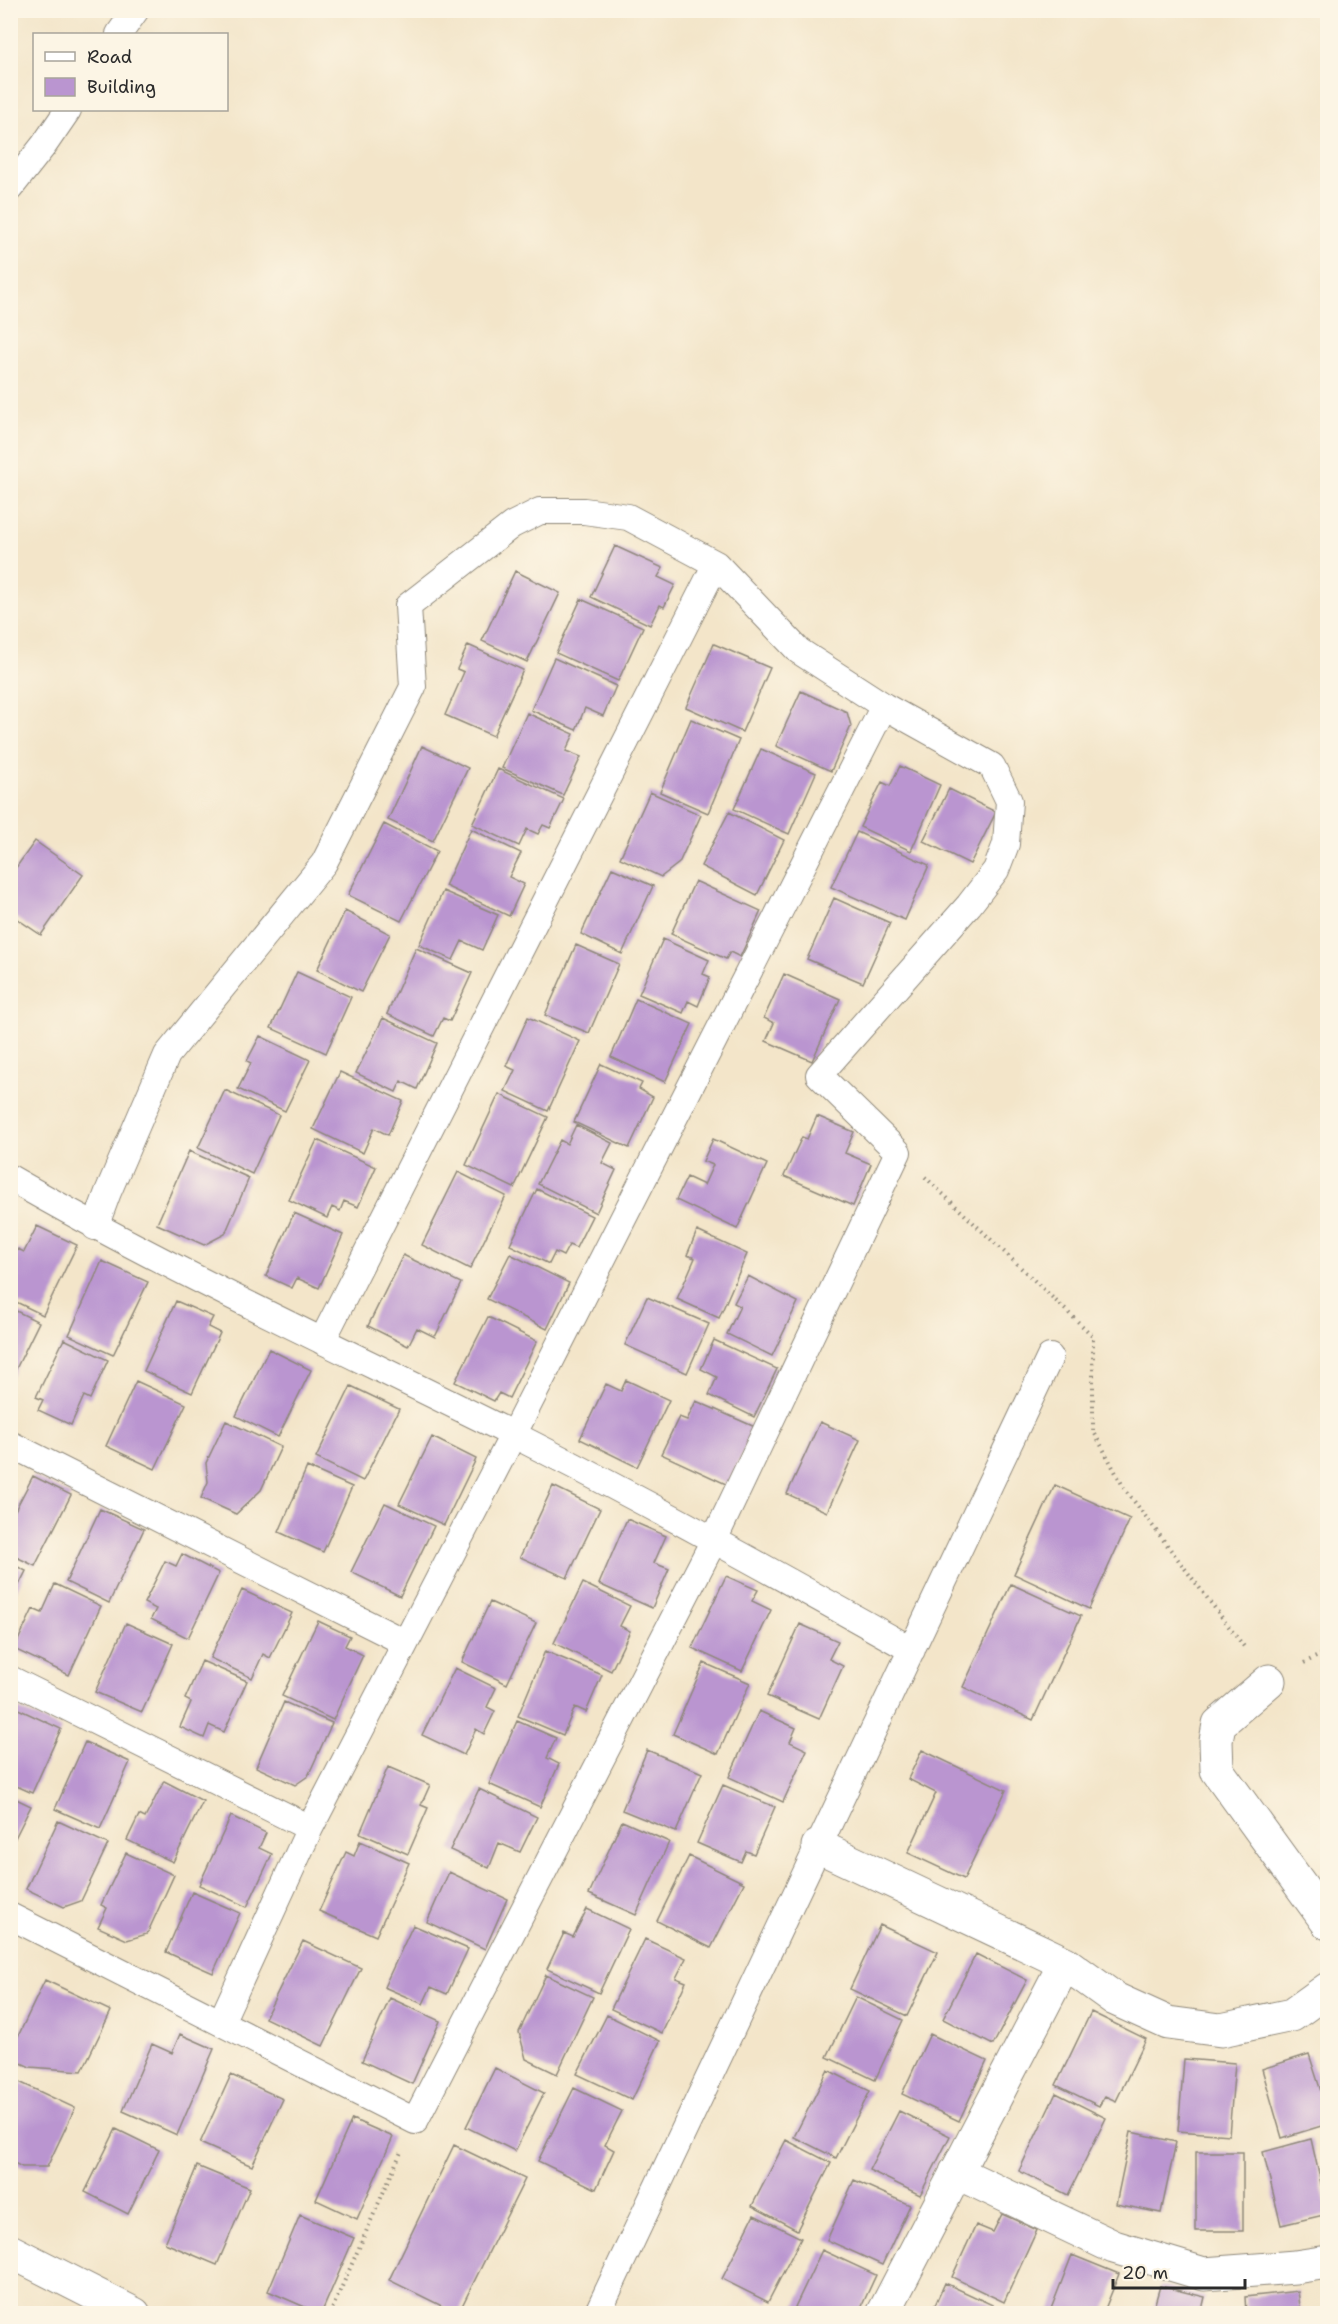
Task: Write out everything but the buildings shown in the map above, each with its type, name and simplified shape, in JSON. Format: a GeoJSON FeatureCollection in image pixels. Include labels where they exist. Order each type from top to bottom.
{"type":"FeatureCollection","features":[{"type":"Feature","properties":{"kind":"street"},"geometry":{"type":"LineString","coordinates":[[1269,1681],[1219,1724],[1216,1741],[1217,1770],[1328,1923]]}},
{"type":"Feature","properties":{"kind":"street"},"geometry":{"type":"LineString","coordinates":[[818,1846],[1065,1963],[1115,1999],[1168,2023],[1221,2030],[1292,2015],[1328,1989]]}},
{"type":"Feature","properties":{"kind":"street"},"geometry":{"type":"LineString","coordinates":[[884,2313],[1065,1963]]}},
{"type":"Feature","properties":{"kind":"street"},"geometry":{"type":"LineString","coordinates":[[956,2172],[1114,2247],[1204,2274],[1328,2262]]}},
{"type":"Feature","properties":{"kind":"street"},"geometry":{"type":"LineString","coordinates":[[10,2251],[134,2313]]}},
{"type":"Feature","properties":{"kind":"lane"},"geometry":{"type":"LineString","coordinates":[[120,33],[136,10]]}},
{"type":"Feature","properties":{"kind":"lane"},"geometry":{"type":"LineString","coordinates":[[10,188],[67,111]]}},
{"type":"Feature","properties":{"kind":"lane"},"geometry":{"type":"LineString","coordinates":[[10,1916],[415,2121],[714,1540],[898,1152],[819,1075],[969,905],[996,870],[1006,844],[1010,801],[992,766],[884,706],[799,651],[716,564],[628,517],[584,511],[540,511],[512,525],[408,606],[413,687],[324,863],[167,1055],[108,1192],[96,1227]]}},
{"type":"Feature","properties":{"kind":"lane"},"geometry":{"type":"LineString","coordinates":[[322,1341],[716,564]]}},
{"type":"Feature","properties":{"kind":"lane"},"geometry":{"type":"LineString","coordinates":[[221,2022],[310,1828],[884,706]]}},
{"type":"Feature","properties":{"kind":"lane"},"geometry":{"type":"LineString","coordinates":[[10,1178],[96,1227],[513,1435],[714,1540],[912,1650]]}},
{"type":"Feature","properties":{"kind":"lane"},"geometry":{"type":"LineString","coordinates":[[597,2313],[1050,1358]]}},
{"type":"Feature","properties":{"kind":"lane"},"geometry":{"type":"LineString","coordinates":[[10,1444],[404,1642]]}},
{"type":"Feature","properties":{"kind":"lane"},"geometry":{"type":"LineString","coordinates":[[10,1678],[310,1828]]}},
{"type":"Feature","properties":{"kind":"path"},"geometry":{"type":"LineString","coordinates":[[898,1152],[1093,1336],[1093,1430],[1124,1488],[1269,1681]]}},
{"type":"Feature","properties":{"kind":"path"},"geometry":{"type":"LineString","coordinates":[[330,2313],[415,2121]]}}]}
